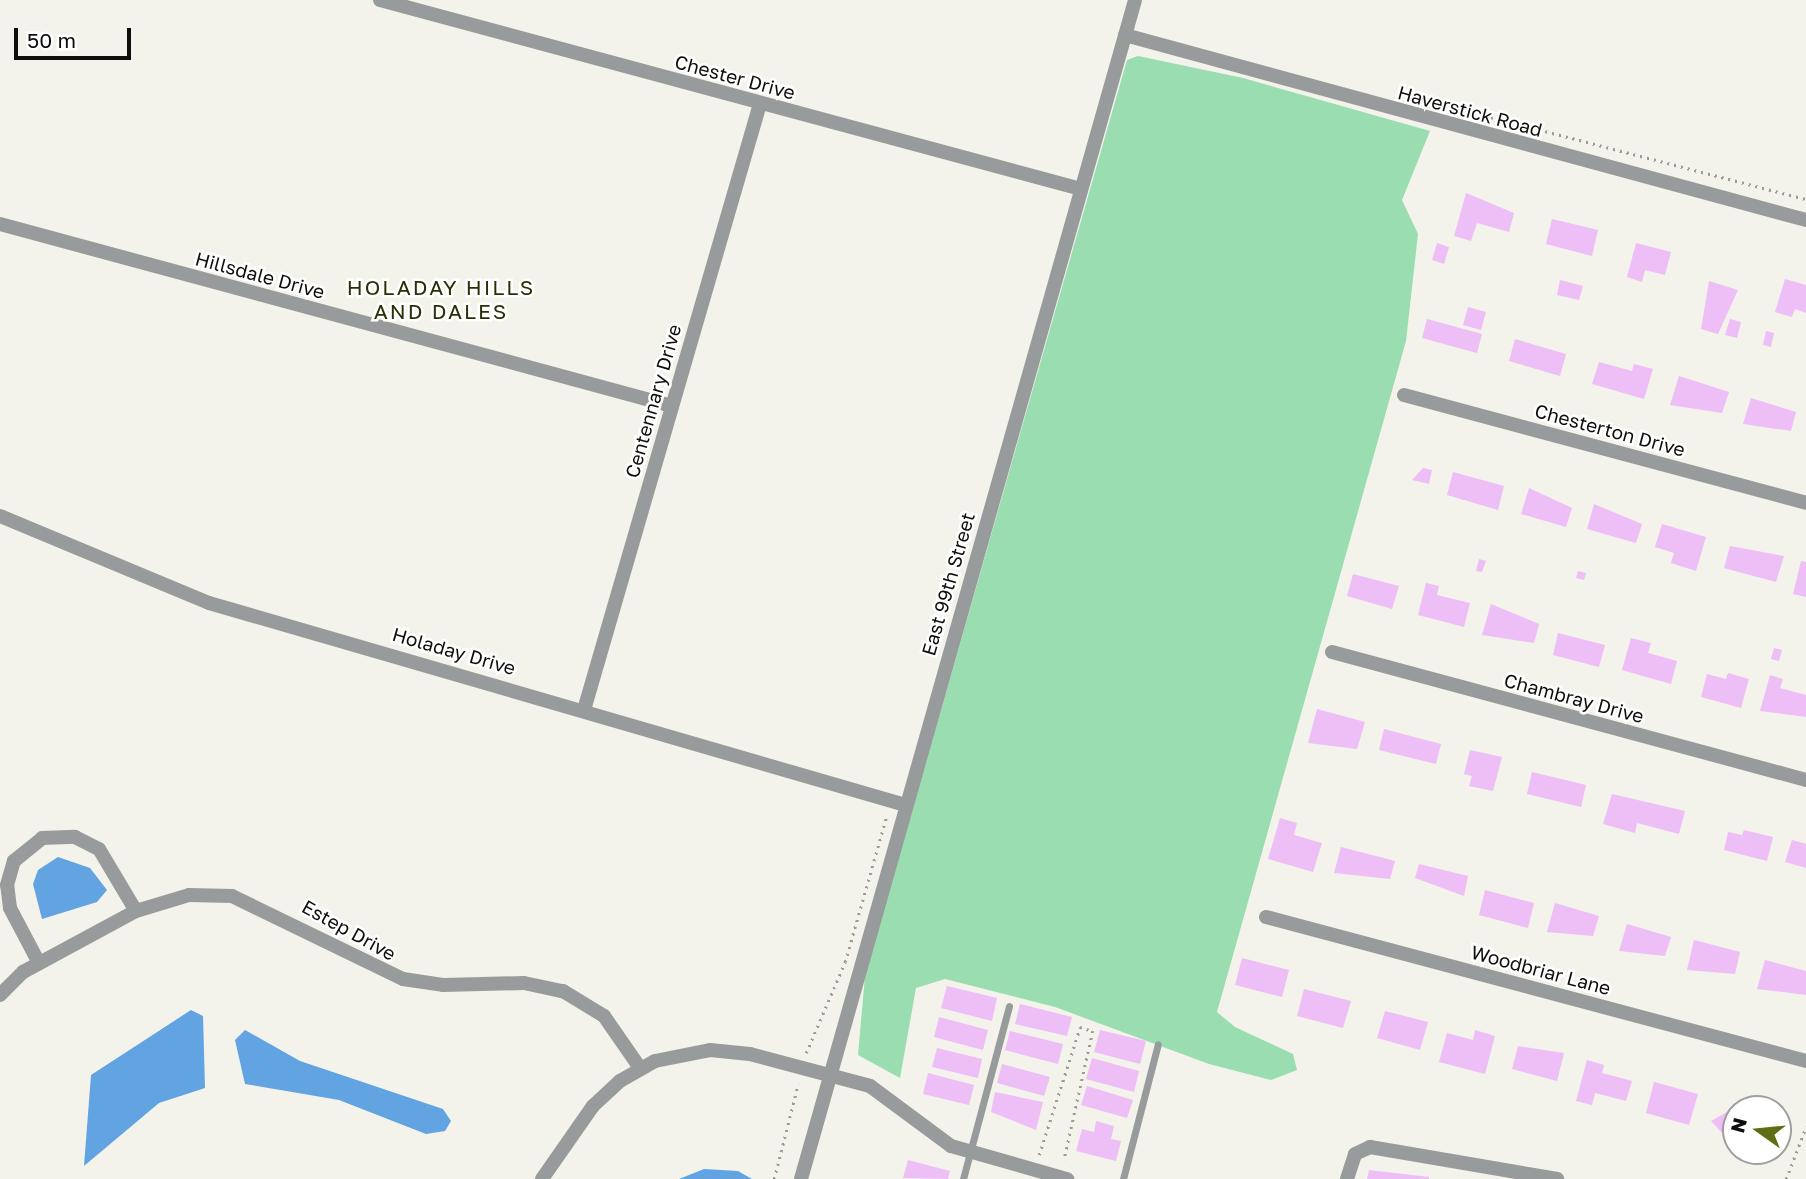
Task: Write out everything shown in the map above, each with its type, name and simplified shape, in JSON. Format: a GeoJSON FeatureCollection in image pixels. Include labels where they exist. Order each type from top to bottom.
{"type":"FeatureCollection","features":[{"type":"Feature","properties":{"kind":"street","name":"Chester Drive"},"geometry":{"type":"LineString","coordinates":[[380,0],[1080,189]]}},
{"type":"Feature","properties":{"kind":"street","name":"East 99th Street"},"geometry":{"type":"LineString","coordinates":[[801,1179],[1135,0]]}},
{"type":"Feature","properties":{"kind":"street","name":"Haverstick Road"},"geometry":{"type":"LineString","coordinates":[[1125,35],[1806,220]]}},
{"type":"Feature","properties":{"kind":"street","name":"Centennary Drive"},"geometry":{"type":"LineString","coordinates":[[584,710],[760,104]]}},
{"type":"Feature","properties":{"kind":"street","name":"Hillsdale Drive"},"geometry":{"type":"LineString","coordinates":[[0,224],[672,406]]}},
{"type":"Feature","properties":{"kind":"street","name":"Chesterton Drive"},"geometry":{"type":"LineString","coordinates":[[1404,395],[1806,503]]}},
{"type":"Feature","properties":{"kind":"street","name":"Holaday Drive"},"geometry":{"type":"LineString","coordinates":[[0,516],[209,603],[905,805]]}},
{"type":"Feature","properties":{"kind":"street","name":"Chambray Drive"},"geometry":{"type":"LineString","coordinates":[[1332,652],[1806,780]]}},
{"type":"Feature","properties":{"kind":"street"},"geometry":{"type":"LineString","coordinates":[[0,995],[39,963],[136,912],[99,849],[75,837],[42,838],[14,861],[7,886],[10,908],[39,963]]}},
{"type":"Feature","properties":{"kind":"street","name":"Estep Drive"},"geometry":{"type":"LineString","coordinates":[[136,912],[188,895],[232,896],[403,979],[550,987],[604,1016],[640,1068]]}},
{"type":"Feature","properties":{"kind":"street","name":"Woodbriar Lane"},"geometry":{"type":"LineString","coordinates":[[1266,917],[1806,1061]]}},
{"type":"Feature","properties":{"kind":"street"},"geometry":{"type":"LineString","coordinates":[[541,1179],[593,1105],[640,1068],[681,1054],[724,1050],[830,1074],[895,1099],[951,1146],[1067,1179]]}},
{"type":"Feature","properties":{"kind":"street"},"geometry":{"type":"LineString","coordinates":[[1347,1179],[1355,1154],[1370,1147],[1557,1179]]}},
{"type":"Feature","properties":{"kind":"lane"},"geometry":{"type":"LineString","coordinates":[[963,1179],[1009,1006]]}},
{"type":"Feature","properties":{"kind":"lane"},"geometry":{"type":"LineString","coordinates":[[1124,1179],[1158,1044]]}},
{"type":"Feature","properties":{"kind":"path"},"geometry":{"type":"LineString","coordinates":[[1433,102],[1806,200]]}},
{"type":"Feature","properties":{"kind":"path"},"geometry":{"type":"LineString","coordinates":[[807,1052],[845,962]]}},
{"type":"Feature","properties":{"kind":"path"},"geometry":{"type":"LineString","coordinates":[[1039,1155],[1080,1027],[1093,1031],[1064,1161]]}},
{"type":"Feature","properties":{"kind":"path"},"geometry":{"type":"LineString","coordinates":[[774,1179],[797,1086]]}},
{"type":"Feature","properties":{"kind":"path"},"geometry":{"type":"LineString","coordinates":[[1786,1179],[1806,1127]]}},
{"type":"Feature","properties":{"kind":"green space"},"geometry":{"type":"Polygon","coordinates":[[[1138,56],[1243,78],[1430,131],[1402,200],[1418,234],[1406,341],[1217,1012],[1235,1027],[1293,1054],[1297,1070],[1271,1080],[1209,1064],[1055,1007],[945,979],[916,988],[900,1078],[858,1055],[865,976],[1127,60],[1138,56]]]}},
{"type":"Feature","properties":{"kind":"water"},"geometry":{"type":"Polygon","coordinates":[[[58,857],[90,868],[107,890],[97,902],[42,919],[33,884],[38,870],[58,857]]]}},
{"type":"Feature","properties":{"kind":"water"},"geometry":{"type":"Polygon","coordinates":[[[191,1010],[203,1016],[205,1088],[159,1103],[84,1166],[91,1075],[191,1010]]]}},
{"type":"Feature","properties":{"kind":"water"},"geometry":{"type":"Polygon","coordinates":[[[245,1030],[300,1061],[443,1109],[451,1121],[445,1131],[426,1134],[339,1100],[245,1084],[235,1040],[245,1030]]]}},
{"type":"Feature","properties":{"kind":"water"},"geometry":{"type":"Polygon","coordinates":[[[704,1169],[738,1171],[752,1179],[679,1179],[704,1169]]]}},
{"type":"Feature","properties":{"kind":"building"},"geometry":{"type":"Polygon","coordinates":[[[1466,193],[1514,213],[1509,232],[1477,223],[1471,241],[1454,236],[1466,193]]]}},
{"type":"Feature","properties":{"kind":"building"},"geometry":{"type":"Polygon","coordinates":[[[1552,219],[1598,230],[1592,256],[1546,244],[1552,219]]]}},
{"type":"Feature","properties":{"kind":"building"},"geometry":{"type":"Polygon","coordinates":[[[1437,243],[1449,247],[1444,264],[1432,260],[1437,243]]]}},
{"type":"Feature","properties":{"kind":"building"},"geometry":{"type":"Polygon","coordinates":[[[1636,243],[1671,252],[1665,275],[1645,270],[1642,282],[1627,277],[1636,243]]]}},
{"type":"Feature","properties":{"kind":"building"},"geometry":{"type":"Polygon","coordinates":[[[1785,279],[1806,285],[1806,313],[1795,309],[1792,317],[1775,312],[1785,279]]]}},
{"type":"Feature","properties":{"kind":"building"},"geometry":{"type":"Polygon","coordinates":[[[1560,280],[1583,286],[1579,300],[1557,295],[1560,280]]]}},
{"type":"Feature","properties":{"kind":"building"},"geometry":{"type":"Polygon","coordinates":[[[1709,281],[1738,290],[1718,334],[1701,329],[1709,281]]]}},
{"type":"Feature","properties":{"kind":"building"},"geometry":{"type":"Polygon","coordinates":[[[1468,307],[1486,312],[1481,330],[1463,325],[1468,307]]]}},
{"type":"Feature","properties":{"kind":"building"},"geometry":{"type":"Polygon","coordinates":[[[1427,319],[1482,334],[1477,353],[1422,338],[1427,319]]]}},
{"type":"Feature","properties":{"kind":"building"},"geometry":{"type":"Polygon","coordinates":[[[1730,319],[1741,322],[1737,338],[1725,335],[1730,319]]]}},
{"type":"Feature","properties":{"kind":"building"},"geometry":{"type":"Polygon","coordinates":[[[1766,331],[1774,333],[1771,347],[1763,345],[1766,331]]]}},
{"type":"Feature","properties":{"kind":"building"},"geometry":{"type":"Polygon","coordinates":[[[1515,339],[1566,354],[1560,376],[1509,361],[1515,339]]]}},
{"type":"Feature","properties":{"kind":"building"},"geometry":{"type":"Polygon","coordinates":[[[1599,362],[1632,371],[1634,364],[1653,369],[1644,399],[1592,384],[1599,362]]]}},
{"type":"Feature","properties":{"kind":"building"},"geometry":{"type":"Polygon","coordinates":[[[1679,376],[1729,392],[1722,413],[1670,405],[1679,376]]]}},
{"type":"Feature","properties":{"kind":"building"},"geometry":{"type":"Polygon","coordinates":[[[1751,398],[1796,412],[1791,431],[1743,424],[1751,398]]]}},
{"type":"Feature","properties":{"kind":"building"},"geometry":{"type":"Polygon","coordinates":[[[1423,468],[1432,470],[1429,484],[1412,480],[1423,468]]]}},
{"type":"Feature","properties":{"kind":"building"},"geometry":{"type":"Polygon","coordinates":[[[1453,472],[1504,486],[1498,510],[1447,495],[1453,472]]]}},
{"type":"Feature","properties":{"kind":"building"},"geometry":{"type":"Polygon","coordinates":[[[1529,488],[1572,508],[1566,527],[1521,514],[1529,488]]]}},
{"type":"Feature","properties":{"kind":"building"},"geometry":{"type":"Polygon","coordinates":[[[1594,504],[1642,524],[1636,543],[1587,529],[1594,504]]]}},
{"type":"Feature","properties":{"kind":"building"},"geometry":{"type":"Polygon","coordinates":[[[1662,524],[1706,537],[1696,571],[1671,563],[1674,553],[1655,547],[1662,524]]]}},
{"type":"Feature","properties":{"kind":"building"},"geometry":{"type":"Polygon","coordinates":[[[1730,546],[1784,556],[1776,582],[1724,568],[1730,546]]]}},
{"type":"Feature","properties":{"kind":"building"},"geometry":{"type":"Polygon","coordinates":[[[1479,559],[1486,561],[1482,572],[1476,571],[1479,559]]]}},
{"type":"Feature","properties":{"kind":"building"},"geometry":{"type":"Polygon","coordinates":[[[1801,561],[1806,562],[1806,597],[1793,594],[1801,561]]]}},
{"type":"Feature","properties":{"kind":"building"},"geometry":{"type":"Polygon","coordinates":[[[1578,571],[1586,573],[1584,580],[1576,578],[1578,571]]]}},
{"type":"Feature","properties":{"kind":"building"},"geometry":{"type":"Polygon","coordinates":[[[1353,574],[1399,586],[1392,609],[1347,596],[1353,574]]]}},
{"type":"Feature","properties":{"kind":"building"},"geometry":{"type":"Polygon","coordinates":[[[1426,583],[1439,586],[1437,595],[1470,603],[1464,627],[1418,615],[1426,583]]]}},
{"type":"Feature","properties":{"kind":"building"},"geometry":{"type":"Polygon","coordinates":[[[1491,604],[1539,624],[1534,643],[1482,635],[1491,604]]]}},
{"type":"Feature","properties":{"kind":"building"},"geometry":{"type":"Polygon","coordinates":[[[1558,633],[1605,645],[1599,667],[1553,655],[1558,633]]]}},
{"type":"Feature","properties":{"kind":"building"},"geometry":{"type":"Polygon","coordinates":[[[1631,638],[1651,643],[1648,653],[1677,661],[1671,684],[1622,670],[1631,638]]]}},
{"type":"Feature","properties":{"kind":"building"},"geometry":{"type":"Polygon","coordinates":[[[1774,648],[1782,650],[1779,661],[1771,659],[1774,648]]]}},
{"type":"Feature","properties":{"kind":"building"},"geometry":{"type":"Polygon","coordinates":[[[1728,673],[1749,679],[1741,708],[1701,697],[1707,674],[1726,679],[1728,673]]]}},
{"type":"Feature","properties":{"kind":"building"},"geometry":{"type":"Polygon","coordinates":[[[1770,675],[1783,679],[1780,688],[1806,695],[1806,717],[1760,711],[1770,675]]]}},
{"type":"Feature","properties":{"kind":"building"},"geometry":{"type":"Polygon","coordinates":[[[1317,709],[1365,722],[1357,749],[1308,743],[1317,709]]]}},
{"type":"Feature","properties":{"kind":"building"},"geometry":{"type":"Polygon","coordinates":[[[1384,729],[1441,744],[1436,764],[1379,750],[1384,729]]]}},
{"type":"Feature","properties":{"kind":"building"},"geometry":{"type":"Polygon","coordinates":[[[1470,750],[1502,757],[1493,791],[1469,786],[1472,776],[1464,774],[1470,750]]]}},
{"type":"Feature","properties":{"kind":"building"},"geometry":{"type":"Polygon","coordinates":[[[1532,772],[1586,785],[1581,807],[1527,794],[1532,772]]]}},
{"type":"Feature","properties":{"kind":"building"},"geometry":{"type":"Polygon","coordinates":[[[1612,794],[1685,811],[1679,834],[1637,823],[1635,833],[1603,824],[1612,794]]]}},
{"type":"Feature","properties":{"kind":"building"},"geometry":{"type":"Polygon","coordinates":[[[1280,818],[1297,823],[1294,835],[1322,843],[1313,872],[1268,859],[1280,818]]]}},
{"type":"Feature","properties":{"kind":"building"},"geometry":{"type":"Polygon","coordinates":[[[1744,830],[1773,837],[1767,861],[1724,850],[1728,832],[1742,835],[1744,830]]]}},
{"type":"Feature","properties":{"kind":"building"},"geometry":{"type":"Polygon","coordinates":[[[1792,840],[1806,844],[1806,868],[1785,862],[1792,840]]]}},
{"type":"Feature","properties":{"kind":"building"},"geometry":{"type":"Polygon","coordinates":[[[1341,847],[1395,861],[1390,879],[1334,873],[1341,847]]]}},
{"type":"Feature","properties":{"kind":"building"},"geometry":{"type":"Polygon","coordinates":[[[1419,864],[1468,876],[1464,896],[1415,878],[1419,864]]]}},
{"type":"Feature","properties":{"kind":"building"},"geometry":{"type":"Polygon","coordinates":[[[1485,890],[1534,903],[1528,928],[1479,915],[1485,890]]]}},
{"type":"Feature","properties":{"kind":"building"},"geometry":{"type":"Polygon","coordinates":[[[1555,903],[1599,916],[1593,936],[1547,932],[1555,903]]]}},
{"type":"Feature","properties":{"kind":"building"},"geometry":{"type":"Polygon","coordinates":[[[1627,924],[1671,937],[1665,956],[1619,951],[1627,924]]]}},
{"type":"Feature","properties":{"kind":"building"},"geometry":{"type":"Polygon","coordinates":[[[1694,940],[1740,952],[1735,974],[1687,970],[1694,940]]]}},
{"type":"Feature","properties":{"kind":"building"},"geometry":{"type":"Polygon","coordinates":[[[1242,958],[1289,970],[1282,997],[1235,985],[1242,958]]]}},
{"type":"Feature","properties":{"kind":"building"},"geometry":{"type":"Polygon","coordinates":[[[1765,960],[1806,971],[1806,995],[1757,989],[1765,960]]]}},
{"type":"Feature","properties":{"kind":"building"},"geometry":{"type":"Polygon","coordinates":[[[947,986],[997,998],[992,1021],[941,1008],[947,986]]]}},
{"type":"Feature","properties":{"kind":"building"},"geometry":{"type":"Polygon","coordinates":[[[1304,989],[1351,1001],[1343,1028],[1297,1016],[1304,989]]]}},
{"type":"Feature","properties":{"kind":"building"},"geometry":{"type":"Polygon","coordinates":[[[1020,1004],[1072,1017],[1067,1036],[1015,1024],[1020,1004]]]}},
{"type":"Feature","properties":{"kind":"building"},"geometry":{"type":"Polygon","coordinates":[[[1385,1011],[1428,1022],[1420,1050],[1377,1038],[1385,1011]]]}},
{"type":"Feature","properties":{"kind":"building"},"geometry":{"type":"Polygon","coordinates":[[[939,1017],[988,1030],[983,1050],[934,1037],[939,1017]]]}},
{"type":"Feature","properties":{"kind":"building"},"geometry":{"type":"Polygon","coordinates":[[[1100,1030],[1146,1041],[1140,1064],[1094,1052],[1100,1030]]]}},
{"type":"Feature","properties":{"kind":"building"},"geometry":{"type":"Polygon","coordinates":[[[1475,1030],[1495,1036],[1485,1074],[1439,1062],[1447,1033],[1473,1040],[1475,1030]]]}},
{"type":"Feature","properties":{"kind":"building"},"geometry":{"type":"Polygon","coordinates":[[[1010,1031],[1063,1044],[1058,1064],[1005,1050],[1010,1031]]]}},
{"type":"Feature","properties":{"kind":"building"},"geometry":{"type":"Polygon","coordinates":[[[1518,1046],[1564,1053],[1557,1081],[1512,1069],[1518,1046]]]}},
{"type":"Feature","properties":{"kind":"building"},"geometry":{"type":"Polygon","coordinates":[[[937,1048],[982,1059],[978,1078],[932,1067],[937,1048]]]}},
{"type":"Feature","properties":{"kind":"building"},"geometry":{"type":"Polygon","coordinates":[[[1092,1058],[1139,1071],[1134,1092],[1086,1079],[1092,1058]]]}},
{"type":"Feature","properties":{"kind":"building"},"geometry":{"type":"Polygon","coordinates":[[[1587,1060],[1604,1065],[1602,1073],[1632,1081],[1626,1101],[1595,1093],[1592,1105],[1576,1101],[1587,1060]]]}},
{"type":"Feature","properties":{"kind":"building"},"geometry":{"type":"Polygon","coordinates":[[[1002,1064],[1050,1077],[1044,1096],[997,1083],[1002,1064]]]}},
{"type":"Feature","properties":{"kind":"building"},"geometry":{"type":"Polygon","coordinates":[[[928,1073],[974,1085],[969,1105],[923,1094],[928,1073]]]}},
{"type":"Feature","properties":{"kind":"building"},"geometry":{"type":"Polygon","coordinates":[[[1654,1082],[1698,1094],[1689,1125],[1646,1113],[1654,1082]]]}},
{"type":"Feature","properties":{"kind":"building"},"geometry":{"type":"Polygon","coordinates":[[[1087,1086],[1133,1100],[1127,1118],[1081,1105],[1087,1086]]]}},
{"type":"Feature","properties":{"kind":"building"},"geometry":{"type":"Polygon","coordinates":[[[995,1092],[1043,1102],[1036,1130],[991,1112],[995,1092]]]}},
{"type":"Feature","properties":{"kind":"building"},"geometry":{"type":"Polygon","coordinates":[[[1722,1115],[1722,1133],[1711,1121],[1722,1115]]]}},
{"type":"Feature","properties":{"kind":"building"},"geometry":{"type":"Polygon","coordinates":[[[1096,1121],[1114,1126],[1111,1139],[1121,1141],[1116,1161],[1076,1151],[1082,1129],[1094,1132],[1096,1121]]]}},
{"type":"Feature","properties":{"kind":"building"},"geometry":{"type":"Polygon","coordinates":[[[908,1160],[950,1171],[948,1179],[903,1178],[908,1160]]]}},
{"type":"Feature","properties":{"kind":"building"},"geometry":{"type":"Polygon","coordinates":[[[1369,1170],[1429,1177],[1429,1179],[1367,1179],[1369,1170]]]}},
{"type":"Feature","properties":{"kind":"district","name":"HOLADAY HILLS AND DALES"},"geometry":{"type":"Point","coordinates":[441,299]}}]}
